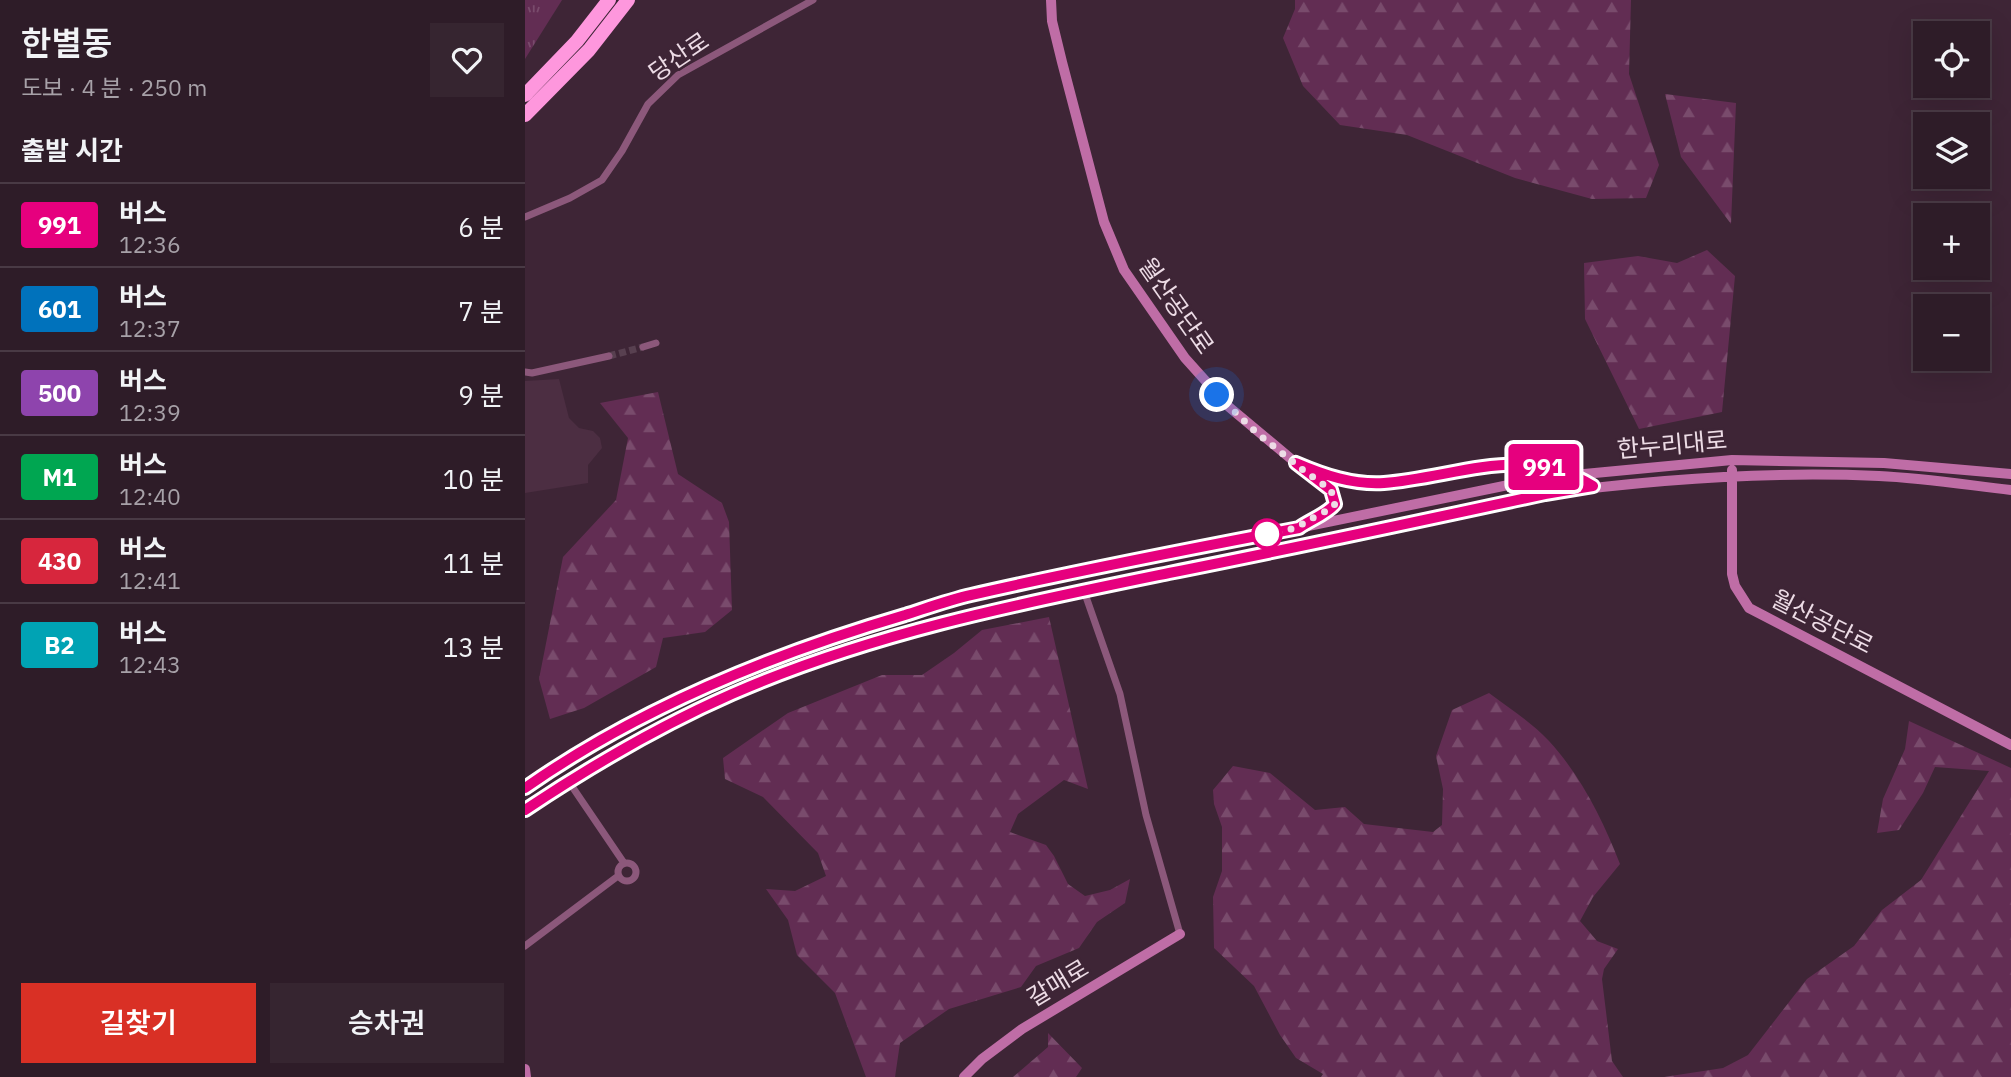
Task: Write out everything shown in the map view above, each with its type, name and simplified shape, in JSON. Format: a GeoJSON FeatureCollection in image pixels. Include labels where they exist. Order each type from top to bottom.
{"type":"FeatureCollection","features":[{"type":"Feature","properties":{"kind":"highway"},"geometry":{"type":"LineString","coordinates":[[525,95],[577,41],[609,0]]}},
{"type":"Feature","properties":{"kind":"highway"},"geometry":{"type":"LineString","coordinates":[[525,115],[589,50],[628,0]]}},
{"type":"Feature","properties":{"kind":"street","name":"당산로"},"geometry":{"type":"LineString","coordinates":[[525,217],[570,198],[602,180],[648,104],[678,75],[813,0]]}},
{"type":"Feature","properties":{"kind":"street","name":"월산공단로"},"geometry":{"type":"LineString","coordinates":[[1051,0],[1052,21],[1104,222],[1124,270],[1206,384],[1257,433],[1296,463],[1322,474],[1354,481],[1383,483],[1493,465],[1517,464],[1548,467],[1575,475],[1593,486]]}},
{"type":"Feature","properties":{"kind":"street"},"geometry":{"type":"LineString","coordinates":[[643,347],[656,344]]}},
{"type":"Feature","properties":{"kind":"street"},"geometry":{"type":"LineString","coordinates":[[525,372],[532,373],[609,356]]}},
{"type":"Feature","properties":{"kind":"street","name":"월산공단로"},"geometry":{"type":"LineString","coordinates":[[1732,460],[1732,574],[1735,586],[1749,608],[2011,745]]}},
{"type":"Feature","properties":{"kind":"street","name":"한누리대로"},"geometry":{"type":"LineString","coordinates":[[655,712],[728,677],[802,648],[969,596],[1542,478],[1732,460],[1884,463],[2011,474]]}},
{"type":"Feature","properties":{"kind":"street"},"geometry":{"type":"LineString","coordinates":[[1296,463],[1331,490],[1335,504],[1330,510],[1299,528]]}},
{"type":"Feature","properties":{"kind":"street","name":"한누리대로"},"geometry":{"type":"LineString","coordinates":[[662,727],[734,693],[885,639],[967,617],[1545,494],[1593,486],[1732,476],[1882,477],[2011,490]]}},
{"type":"Feature","properties":{"kind":"street"},"geometry":{"type":"LineString","coordinates":[[1084,590],[1120,694],[1146,814],[1180,934]]}},
{"type":"Feature","properties":{"kind":"street"},"geometry":{"type":"LineString","coordinates":[[525,788],[604,740]]}},
{"type":"Feature","properties":{"kind":"street"},"geometry":{"type":"LineString","coordinates":[[525,810],[613,755]]}},
{"type":"Feature","properties":{"kind":"street"},"geometry":{"type":"LineString","coordinates":[[569,782],[624,863]]}},
{"type":"Feature","properties":{"kind":"street"},"geometry":{"type":"LineString","coordinates":[[624,863],[635,867],[636,876],[629,881],[623,881],[618,876],[618,870],[624,863]]}},
{"type":"Feature","properties":{"kind":"street"},"geometry":{"type":"LineString","coordinates":[[525,946],[618,876]]}},
{"type":"Feature","properties":{"kind":"street","name":"갈매로"},"geometry":{"type":"LineString","coordinates":[[964,1077],[982,1059],[1022,1029],[1180,934]]}},
{"type":"Feature","properties":{"kind":"street"},"geometry":{"type":"LineString","coordinates":[[525,1069],[526,1077]]}},
{"type":"Feature","properties":{"kind":"shaded area"},"geometry":{"type":"Polygon","coordinates":[[[559,379],[569,418],[579,428],[593,431],[600,438],[602,448],[588,465],[588,483],[525,493],[525,381],[559,379]]]}},
{"type":"Feature","properties":{"kind":"green space"},"geometry":{"type":"Polygon","coordinates":[[[525,0],[562,0],[525,59],[525,0]]]}},
{"type":"Feature","properties":{"kind":"green space"},"geometry":{"type":"Polygon","coordinates":[[[1295,0],[1631,0],[1629,74],[1659,165],[1646,198],[1592,199],[1515,178],[1407,135],[1340,125],[1303,86],[1283,38],[1295,9],[1295,0]]]}},
{"type":"Feature","properties":{"kind":"green space"},"geometry":{"type":"Polygon","coordinates":[[[1665,94],[1736,103],[1731,224],[1681,157],[1665,94]]]}},
{"type":"Feature","properties":{"kind":"green space"},"geometry":{"type":"Polygon","coordinates":[[[1707,250],[1735,276],[1722,412],[1639,429],[1585,319],[1584,263],[1638,256],[1677,263],[1707,250]]]}},
{"type":"Feature","properties":{"kind":"green space"},"geometry":{"type":"Polygon","coordinates":[[[658,392],[678,474],[722,503],[729,522],[732,610],[705,632],[663,638],[656,667],[584,708],[550,719],[539,679],[563,557],[616,500],[628,438],[600,403],[658,392]]]}},
{"type":"Feature","properties":{"kind":"green space"},"geometry":{"type":"Polygon","coordinates":[[[1049,617],[1088,789],[1064,780],[1018,814],[1010,832],[1046,845],[1068,884],[1085,896],[1110,890],[1130,879],[1125,903],[1097,922],[1079,948],[1036,966],[1021,987],[949,1009],[900,1043],[895,1077],[866,1077],[835,993],[797,955],[788,920],[766,889],[795,891],[826,876],[818,853],[763,797],[725,779],[723,758],[788,713],[882,675],[922,675],[982,630],[1049,617]]]}},
{"type":"Feature","properties":{"kind":"green space"},"geometry":{"type":"Polygon","coordinates":[[[1489,693],[1535,728],[1561,755],[1590,799],[1620,864],[1593,897],[1580,921],[1597,941],[1618,949],[1604,969],[1602,979],[1612,1061],[1623,1077],[1321,1077],[1323,1074],[1296,1058],[1280,1035],[1254,986],[1214,948],[1213,897],[1222,871],[1222,827],[1214,804],[1213,790],[1233,766],[1270,773],[1315,810],[1345,807],[1364,824],[1433,832],[1442,825],[1443,789],[1436,756],[1452,710],[1489,693]]]}},
{"type":"Feature","properties":{"kind":"green space"},"geometry":{"type":"Polygon","coordinates":[[[1909,721],[2011,768],[2011,1077],[1664,1077],[1723,1068],[1748,1055],[1807,979],[1854,946],[1882,910],[1921,880],[1989,771],[1935,767],[1923,793],[1899,830],[1877,833],[1883,799],[1905,749],[1909,721]]]}},
{"type":"Feature","properties":{"kind":"green space"},"geometry":{"type":"Polygon","coordinates":[[[1048,1033],[1082,1068],[1076,1077],[1013,1077],[1048,1047],[1048,1033]]]}},
{"type":"Feature","properties":{"kind":"tunnel"},"geometry":{"type":"LineString","coordinates":[[609,356],[643,347]]}},
{"type":"Feature","properties":{"kind":"tunnel"},"geometry":{"type":"LineString","coordinates":[[604,740],[655,712]]}},
{"type":"Feature","properties":{"kind":"tunnel"},"geometry":{"type":"LineString","coordinates":[[612,756],[662,727]]}},
{"type":"Feature","properties":{"kind":"bus line","name":"991"},"geometry":{"type":"LineString","coordinates":[[525,788],[655,712],[728,677],[802,648],[969,596],[1299,528],[1330,510],[1335,504],[1335,497],[1322,482],[1296,463],[1322,474],[1354,481],[1383,483],[1493,465],[1533,465],[1575,475],[1593,486],[1084,590],[885,639],[734,693],[662,727],[525,810]]}},
{"type":"Feature","properties":{"kind":"route"},"geometry":{"type":"LineString","coordinates":[[1217,395],[1257,433],[1322,482],[1335,497],[1335,504],[1330,510],[1299,528],[1267,534]]}}]}
